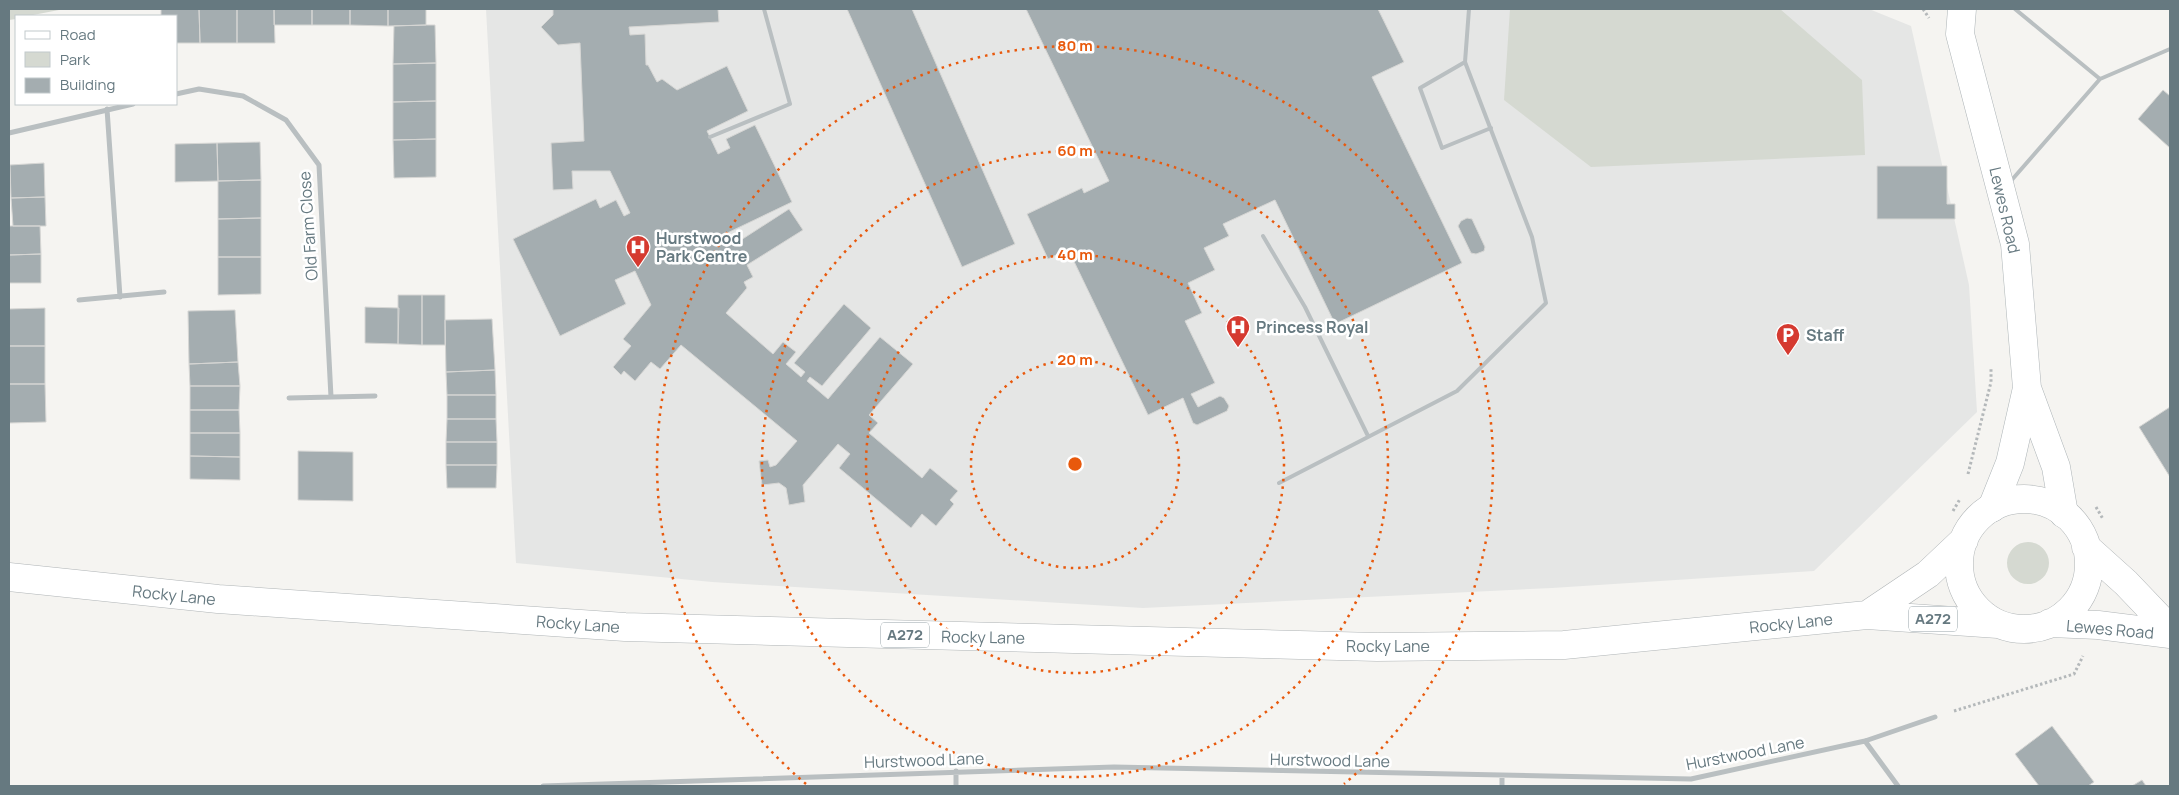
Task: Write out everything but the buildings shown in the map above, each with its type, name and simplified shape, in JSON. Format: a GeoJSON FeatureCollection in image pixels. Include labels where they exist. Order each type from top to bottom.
{"type":"FeatureCollection","features":[{"type":"Feature","properties":{"kind":"main road"},"geometry":{"type":"LineString","coordinates":[[1940,9],[1961,22]]}},
{"type":"Feature","properties":{"kind":"main road","name":"Lewes Road"},"geometry":{"type":"LineString","coordinates":[[1961,22],[2015,244],[2027,388],[2056,467],[2064,514]]}},
{"type":"Feature","properties":{"kind":"main road","name":"Lewes Road"},"geometry":{"type":"LineString","coordinates":[[1992,508],[2010,463],[2027,388]]}},
{"type":"Feature","properties":{"kind":"main road"},"geometry":{"type":"LineString","coordinates":[[2027,500],[2052,506],[2064,514],[2077,528],[2086,547],[2088,559],[2085,585],[2079,599],[2071,609],[2050,623],[2037,628],[2025,629],[2010,628],[1998,624],[1974,606],[1966,594],[1959,568],[1964,540],[1978,518],[1992,508],[2009,501],[2027,500]]}},
{"type":"Feature","properties":{"kind":"main road","name":"Rocky Lane"},"geometry":{"type":"LineString","coordinates":[[1867,615],[1928,574],[1964,540]]}},
{"type":"Feature","properties":{"kind":"main road","name":"Lewes Road"},"geometry":{"type":"LineString","coordinates":[[2086,547],[2126,583],[2170,629]]}},
{"type":"Feature","properties":{"kind":"main road","name":"Rocky Lane"},"geometry":{"type":"LineString","coordinates":[[9,577],[218,599],[625,627],[1377,647],[1564,645],[1867,615],[1998,624]]}},
{"type":"Feature","properties":{"kind":"main road","name":"Lewes Road"},"geometry":{"type":"LineString","coordinates":[[2050,623],[2098,625],[2170,634]]}},
{"type":"Feature","properties":{"kind":"street","name":"Old Farm Close"},"geometry":{"type":"LineString","coordinates":[[178,94],[199,89],[243,96],[286,120],[319,166],[331,396]]}},
{"type":"Feature","properties":{"kind":"street"},"geometry":{"type":"LineString","coordinates":[[9,133],[128,105]]}},
{"type":"Feature","properties":{"kind":"street"},"geometry":{"type":"LineString","coordinates":[[107,109],[120,296]]}},
{"type":"Feature","properties":{"kind":"street"},"geometry":{"type":"LineString","coordinates":[[79,300],[164,292]]}},
{"type":"Feature","properties":{"kind":"street"},"geometry":{"type":"LineString","coordinates":[[289,398],[376,396]]}},
{"type":"Feature","properties":{"kind":"street","name":"Hurstwood Lane"},"geometry":{"type":"LineString","coordinates":[[543,786],[1114,767],[1691,779],[1865,741],[1935,717]]}},
{"type":"Feature","properties":{"kind":"street"},"geometry":{"type":"LineString","coordinates":[[1865,741],[1898,786]]}},
{"type":"Feature","properties":{"kind":"street"},"geometry":{"type":"LineString","coordinates":[[956,771],[956,786]]}},
{"type":"Feature","properties":{"kind":"street"},"geometry":{"type":"LineString","coordinates":[[1502,776],[1502,786]]}},
{"type":"Feature","properties":{"kind":"lane"},"geometry":{"type":"LineString","coordinates":[[710,137],[790,104],[764,9]]}},
{"type":"Feature","properties":{"kind":"lane"},"geometry":{"type":"LineString","coordinates":[[1279,483],[1458,391],[1546,303],[1532,237],[1466,62],[1469,9]]}},
{"type":"Feature","properties":{"kind":"lane"},"geometry":{"type":"LineString","coordinates":[[2015,9],[2100,79]]}},
{"type":"Feature","properties":{"kind":"lane"},"geometry":{"type":"LineString","coordinates":[[2002,191],[2100,79],[2170,49]]}},
{"type":"Feature","properties":{"kind":"lane"},"geometry":{"type":"LineString","coordinates":[[1466,62],[1420,88],[1442,148],[1491,128]]}},
{"type":"Feature","properties":{"kind":"lane"},"geometry":{"type":"LineString","coordinates":[[1263,236],[1305,307],[1368,436]]}},
{"type":"Feature","properties":{"kind":"path"},"geometry":{"type":"LineString","coordinates":[[1967,480],[1974,456]]}},
{"type":"Feature","properties":{"kind":"path"},"geometry":{"type":"LineString","coordinates":[[1949,518],[1963,496]]}},
{"type":"Feature","properties":{"kind":"path"},"geometry":{"type":"LineString","coordinates":[[1935,717],[2074,674],[2086,650]]}},
{"type":"Feature","properties":{"kind":"shaded area","name":"Princess Royal"},"geometry":{"type":"Polygon","coordinates":[[[486,9],[1869,9],[1911,26],[1969,285],[1977,412],[1814,571],[1552,588],[1143,608],[712,582],[516,563],[486,9]]]}},
{"type":"Feature","properties":{"kind":"green space"},"geometry":{"type":"Polygon","coordinates":[[[9,9],[64,9],[33,15],[15,15],[15,19],[9,20],[9,9]]]}},
{"type":"Feature","properties":{"kind":"green space"},"geometry":{"type":"Polygon","coordinates":[[[1510,9],[1780,9],[1862,80],[1865,155],[1591,167],[1504,100],[1510,9]]]}},
{"type":"Feature","properties":{"kind":"green space"},"geometry":{"type":"Polygon","coordinates":[[[2032,542],[2040,545],[2046,551],[2049,563],[2046,575],[2040,581],[2024,584],[2016,581],[2010,575],[2007,559],[2010,551],[2016,545],[2032,542]]]}},
{"type":"Feature","properties":{"kind":"place","name":"Hurstwood Park Centre"},"geometry":{"type":"Point","coordinates":[638,268]}},
{"type":"Feature","properties":{"kind":"place","name":"Princess Royal"},"geometry":{"type":"Point","coordinates":[1238,348]}},
{"type":"Feature","properties":{"kind":"place","name":"Staff"},"geometry":{"type":"Point","coordinates":[1788,356]}}]}
